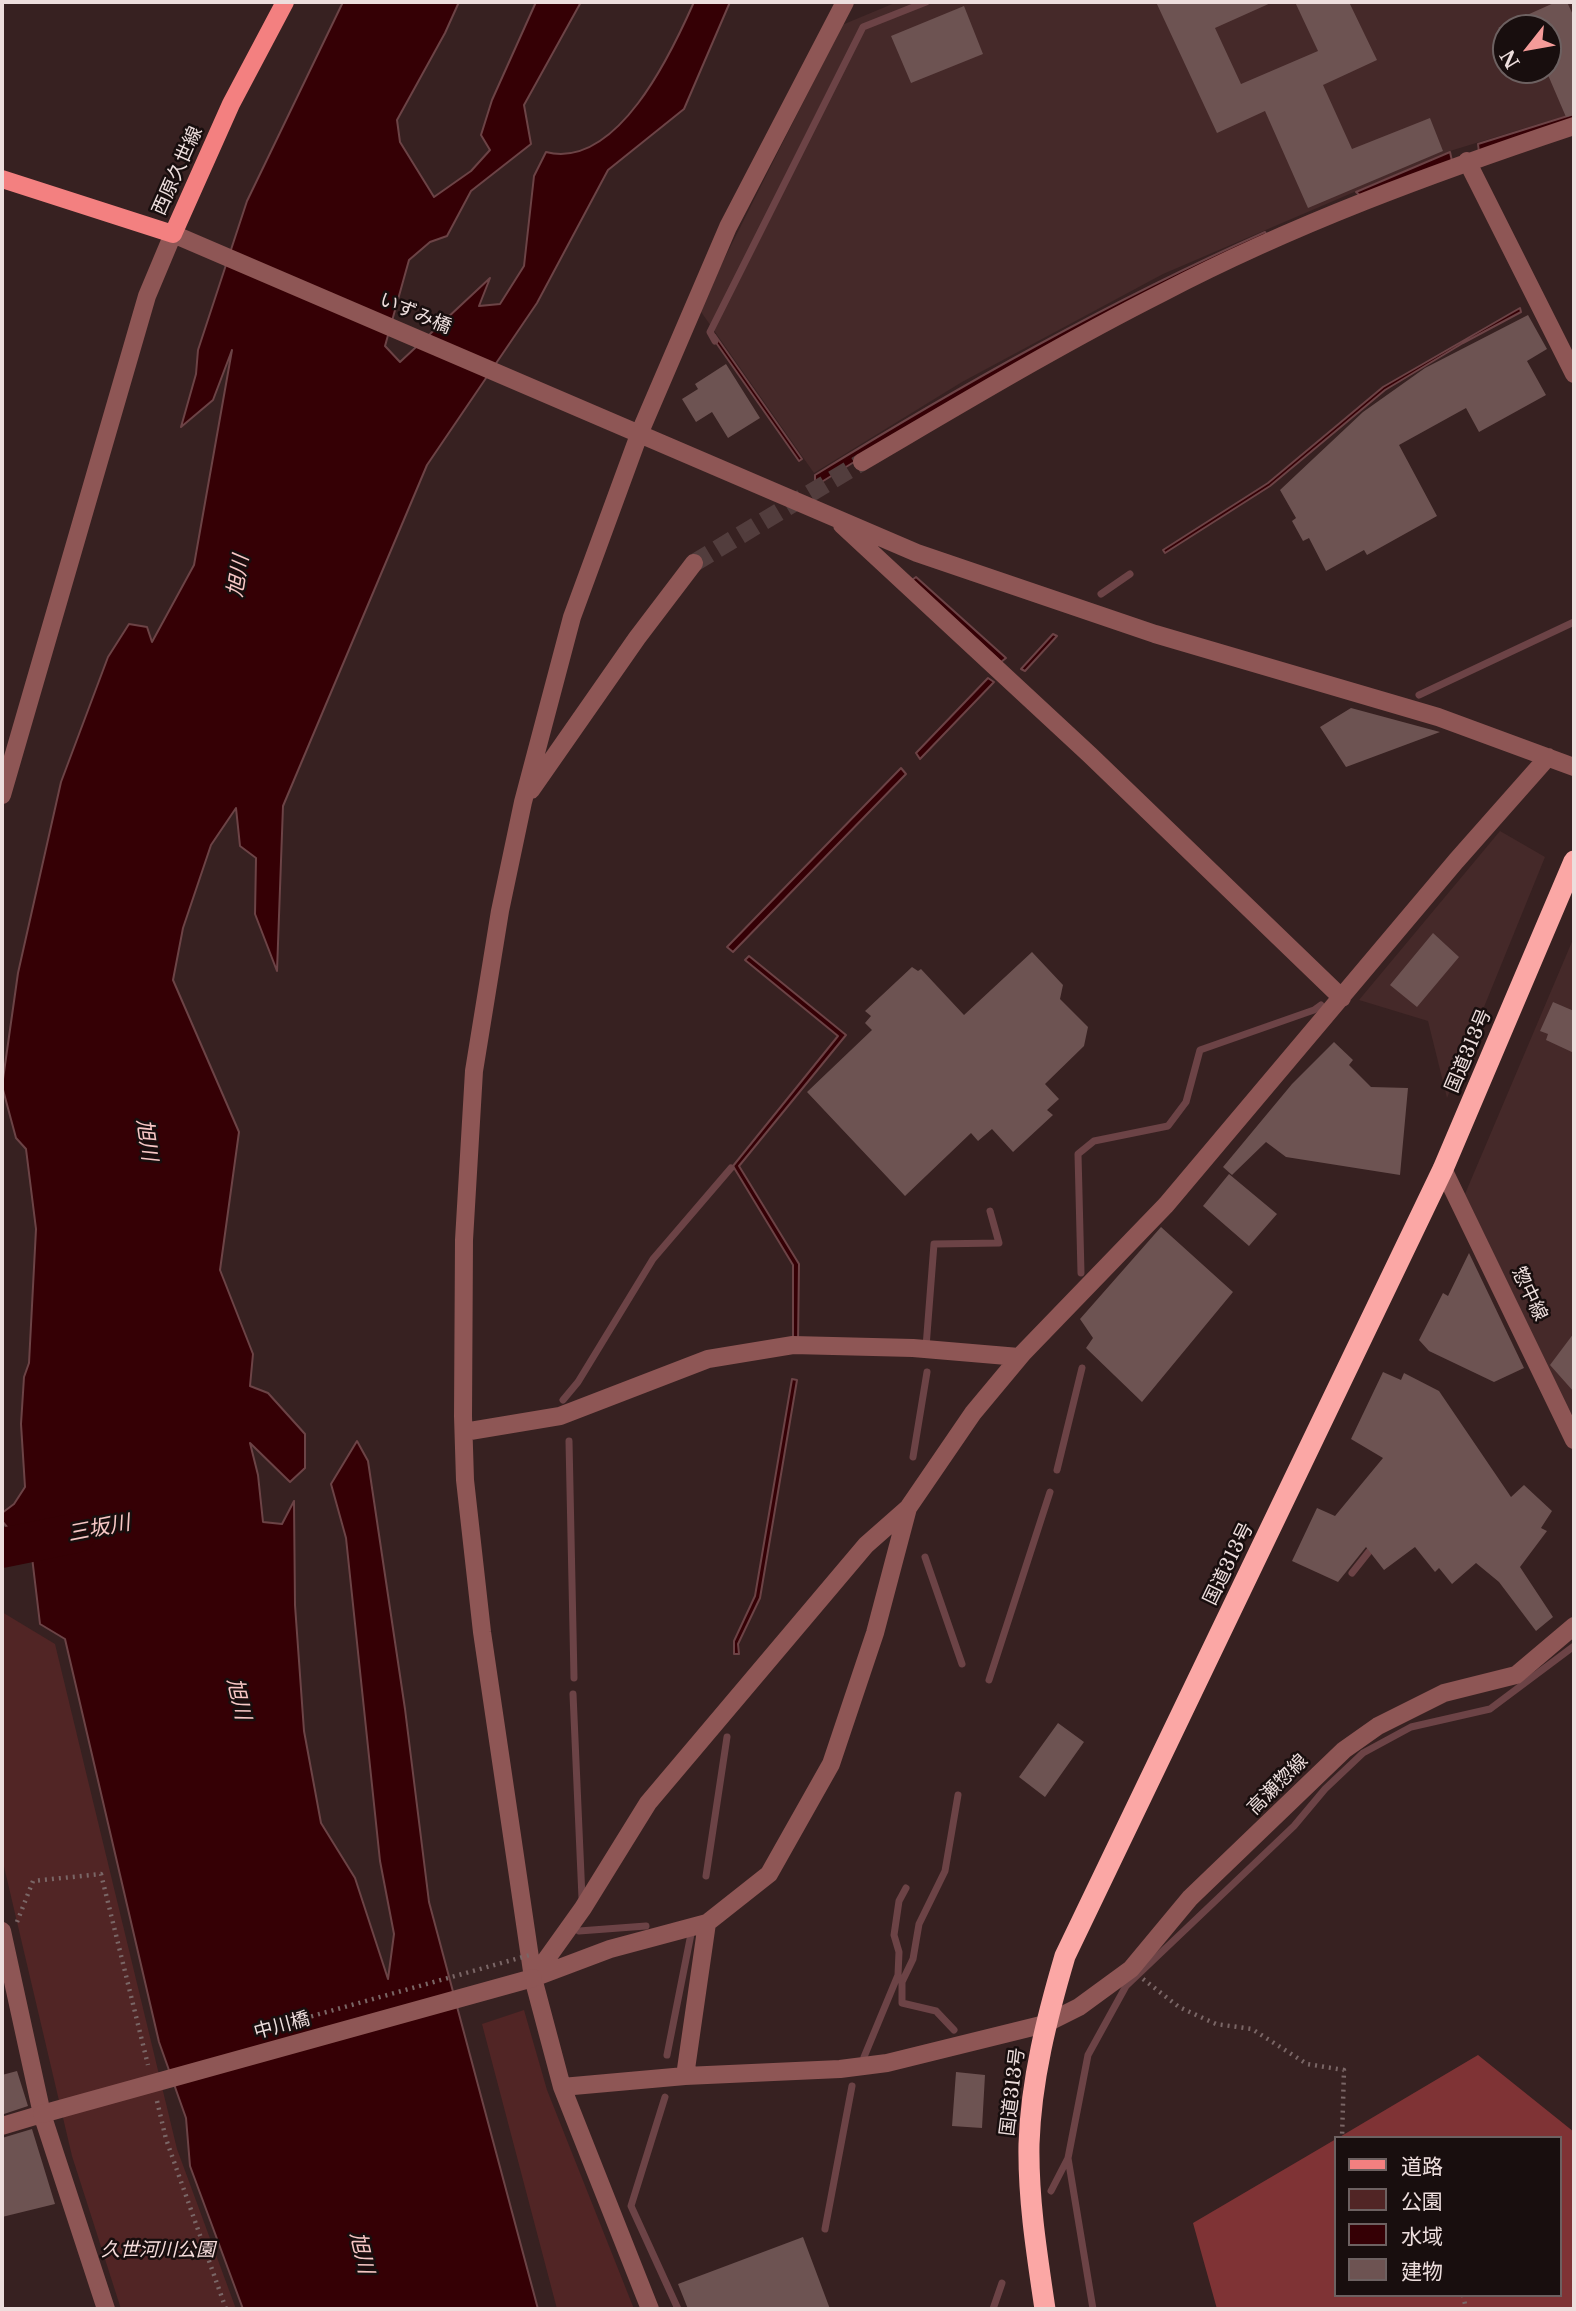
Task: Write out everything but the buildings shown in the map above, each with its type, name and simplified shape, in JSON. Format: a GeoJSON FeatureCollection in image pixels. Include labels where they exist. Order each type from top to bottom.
{"type":"FeatureCollection","features":[{"type":"Feature","properties":{"kind":"highway","name":"国道313号"},"geometry":{"type":"LineString","coordinates":[[1045,2309],[1035,2248],[1029,2145],[1045,2024],[1065,1956],[1443,1168],[1574,861]]}},
{"type":"Feature","properties":{"kind":"main road","name":"西原久世線"},"geometry":{"type":"LineString","coordinates":[[2,179],[173,234],[231,104],[285,2]]}},
{"type":"Feature","properties":{"kind":"street"},"geometry":{"type":"LineString","coordinates":[[650,2309],[562,2087],[533,1979],[482,1632],[465,1480],[464,1432],[464,1240],[474,1071],[500,911],[523,802],[572,617],[640,432],[728,227],[845,2]]}},
{"type":"Feature","properties":{"kind":"street"},"geometry":{"type":"LineString","coordinates":[[862,462],[995,383],[1164,292],[1349,206],[1466,161],[1574,126]]}},
{"type":"Feature","properties":{"kind":"street"},"geometry":{"type":"LineString","coordinates":[[1466,161],[1574,374]]}},
{"type":"Feature","properties":{"kind":"street","name":"いずみ橋"},"geometry":{"type":"LineString","coordinates":[[173,234],[917,553],[1155,634],[1438,717],[1574,766]]}},
{"type":"Feature","properties":{"kind":"street"},"geometry":{"type":"LineString","coordinates":[[2,795],[5,773],[146,296],[173,234]]}},
{"type":"Feature","properties":{"kind":"street"},"geometry":{"type":"LineString","coordinates":[[831,515],[1090,755],[1342,998]]}},
{"type":"Feature","properties":{"kind":"street"},"geometry":{"type":"LineString","coordinates":[[523,802],[637,638],[694,563]]}},
{"type":"Feature","properties":{"kind":"street"},"geometry":{"type":"LineString","coordinates":[[533,1979],[583,1908],[648,1803],[866,1545],[908,1508],[973,1413],[1019,1357],[1166,1205],[1456,861],[1548,757]]}},
{"type":"Feature","properties":{"kind":"street","name":"惣中線"},"geometry":{"type":"LineString","coordinates":[[1443,1168],[1574,1440]]}},
{"type":"Feature","properties":{"kind":"street"},"geometry":{"type":"LineString","coordinates":[[464,1432],[560,1416],[708,1359],[793,1345],[913,1348],[1019,1357]]}},
{"type":"Feature","properties":{"kind":"street"},"geometry":{"type":"LineString","coordinates":[[685,2076],[707,1923],[769,1874],[831,1764],[875,1633],[908,1508]]}},
{"type":"Feature","properties":{"kind":"street","name":"高瀬惣線"},"geometry":{"type":"LineString","coordinates":[[562,2087],[685,2076],[840,2069],[887,2063],[1045,2024],[1079,2007],[1131,1969],[1191,1898],[1344,1750],[1378,1726],[1444,1693],[1516,1675],[1574,1626]]}},
{"type":"Feature","properties":{"kind":"street","name":"中川橋"},"geometry":{"type":"LineString","coordinates":[[2,2126],[533,1979],[610,1949],[707,1923]]}},
{"type":"Feature","properties":{"kind":"street"},"geometry":{"type":"LineString","coordinates":[[10,1932],[4,1951],[42,2114],[106,2309]]}},
{"type":"Feature","properties":{"kind":"path"},"geometry":{"type":"LineString","coordinates":[[10,1932],[17,1922],[33,1881],[101,1874],[150,2073]]}},
{"type":"Feature","properties":{"kind":"path"},"geometry":{"type":"LineString","coordinates":[[1131,1969],[1179,2007],[1216,2024],[1252,2029],[1307,2064],[1344,2070],[1342,2136]]}},
{"type":"Feature","properties":{"kind":"path"},"geometry":{"type":"LineString","coordinates":[[157,2099],[166,2139],[226,2309]]}},
{"type":"Feature","properties":{"kind":"shaded area"},"geometry":{"type":"Polygon","coordinates":[[[897,2],[1574,2],[1574,113],[1450,151],[1163,274],[962,382],[814,473],[699,309],[842,25],[897,2]]]}},
{"type":"Feature","properties":{"kind":"shaded area"},"geometry":{"type":"Polygon","coordinates":[[[1500,831],[1545,857],[1447,1098],[1428,1021],[1359,1000],[1500,831]]]}},
{"type":"Feature","properties":{"kind":"shaded area"},"geometry":{"type":"Polygon","coordinates":[[[1574,937],[1574,1422],[1465,1194],[1574,937]]]}},
{"type":"Feature","properties":{"kind":"shaded area"},"geometry":{"type":"Polygon","coordinates":[[[1478,2055],[1574,2132],[1574,2309],[1217,2309],[1193,2223],[1334,2140],[1334,2297],[1562,2297],[1562,2136],[1341,2136],[1478,2055]]]}},
{"type":"Feature","properties":{"kind":"green space","name":"久世河川公園"},"geometry":{"type":"Polygon","coordinates":[[[2,1612],[55,1644],[177,2149],[236,2309],[121,2309],[72,2156],[2,1858],[2,1612]]]}},
{"type":"Feature","properties":{"kind":"green space"},"geometry":{"type":"Polygon","coordinates":[[[524,2010],[547,2090],[634,2309],[557,2309],[482,2024],[524,2010]]]}},
{"type":"Feature","properties":{"kind":"water","name":"旭川"},"geometry":{"type":"Polygon","coordinates":[[[343,2],[459,2],[397,120],[400,142],[434,197],[471,171],[490,150],[481,135],[492,100],[536,2],[581,2],[524,105],[531,144],[471,191],[447,236],[430,242],[409,260],[385,346],[400,362],[490,278],[479,306],[500,304],[524,266],[534,176],[546,152],[572,153],[596,143],[618,126],[656,77],[694,2],[730,2],[684,109],[608,170],[537,303],[427,465],[283,806],[277,971],[255,914],[256,858],[240,846],[236,808],[211,845],[183,928],[173,980],[239,1132],[220,1270],[253,1354],[250,1386],[268,1393],[305,1434],[305,1468],[290,1482],[250,1443],[258,1475],[263,1522],[282,1524],[294,1501],[295,1605],[304,1731],[321,1823],[355,1878],[388,1979],[394,1934],[380,1861],[346,1538],[331,1484],[357,1441],[368,1461],[405,1709],[429,1902],[538,2309],[243,2309],[190,2166],[186,2118],[159,2042],[65,1639],[40,1624],[32,1557],[2,1521],[2,1513],[14,1504],[25,1487],[21,1424],[24,1377],[29,1363],[36,1229],[26,1149],[16,1138],[2,1086],[18,973],[61,782],[108,657],[129,624],[147,627],[152,642],[194,565],[232,350],[213,400],[181,427],[196,374],[198,350],[247,201],[343,2]]]}},
{"type":"Feature","properties":{"kind":"water"},"geometry":{"type":"Polygon","coordinates":[[[1574,114],[1574,121],[1479,152],[1478,144],[1574,114]]]}},
{"type":"Feature","properties":{"kind":"water"},"geometry":{"type":"Polygon","coordinates":[[[1450,152],[1452,161],[1363,198],[1356,192],[1450,152]]]}},
{"type":"Feature","properties":{"kind":"water"},"geometry":{"type":"Polygon","coordinates":[[[1265,232],[1269,240],[968,392],[815,486],[815,475],[980,377],[1149,287],[1265,232]]]}},
{"type":"Feature","properties":{"kind":"water"},"geometry":{"type":"Polygon","coordinates":[[[1520,308],[1521,312],[1385,390],[1270,486],[1165,553],[1163,550],[1268,483],[1383,387],[1520,308]]]}},
{"type":"Feature","properties":{"kind":"water"},"geometry":{"type":"Polygon","coordinates":[[[710,334],[715,335],[802,459],[799,461],[710,334]]]}},
{"type":"Feature","properties":{"kind":"water"},"geometry":{"type":"Polygon","coordinates":[[[916,577],[1006,658],[1001,662],[912,580],[916,577]]]}},
{"type":"Feature","properties":{"kind":"water"},"geometry":{"type":"Polygon","coordinates":[[[1053,634],[1057,636],[1025,671],[1021,669],[1053,634]]]}},
{"type":"Feature","properties":{"kind":"water"},"geometry":{"type":"Polygon","coordinates":[[[988,678],[994,682],[920,759],[916,753],[988,678]]]}},
{"type":"Feature","properties":{"kind":"water"},"geometry":{"type":"Polygon","coordinates":[[[901,768],[906,774],[733,952],[727,947],[901,768]]]}},
{"type":"Feature","properties":{"kind":"water"},"geometry":{"type":"Polygon","coordinates":[[[749,956],[846,1035],[739,1166],[799,1264],[798,1344],[793,1345],[793,1265],[733,1166],[838,1036],[745,960],[749,956]]]}},
{"type":"Feature","properties":{"kind":"water"},"geometry":{"type":"Polygon","coordinates":[[[792,1379],[797,1380],[760,1598],[738,1644],[739,1654],[734,1654],[734,1641],[755,1596],[792,1379]]]}},
{"type":"Feature","properties":{"kind":"waterway"},"geometry":{"type":"LineString","coordinates":[[715,341],[710,332],[863,27],[926,2]]}},
{"type":"Feature","properties":{"kind":"waterway"},"geometry":{"type":"LineString","coordinates":[[1101,594],[1130,574]]}},
{"type":"Feature","properties":{"kind":"waterway"},"geometry":{"type":"LineString","coordinates":[[1419,695],[1574,622]]}},
{"type":"Feature","properties":{"kind":"waterway"},"geometry":{"type":"LineString","coordinates":[[1081,1273],[1078,1154],[1094,1141],[1168,1126],[1186,1102],[1200,1050],[1314,1010],[1321,1005]]}},
{"type":"Feature","properties":{"kind":"waterway"},"geometry":{"type":"LineString","coordinates":[[563,1400],[578,1382],[653,1259],[731,1168]]}},
{"type":"Feature","properties":{"kind":"waterway"},"geometry":{"type":"LineString","coordinates":[[926,1347],[934,1244],[999,1243],[990,1211]]}},
{"type":"Feature","properties":{"kind":"waterway"},"geometry":{"type":"LineString","coordinates":[[1057,1470],[1082,1368]]}},
{"type":"Feature","properties":{"kind":"waterway"},"geometry":{"type":"LineString","coordinates":[[913,1457],[927,1372]]}},
{"type":"Feature","properties":{"kind":"waterway"},"geometry":{"type":"LineString","coordinates":[[569,1441],[574,1678]]}},
{"type":"Feature","properties":{"kind":"waterway"},"geometry":{"type":"LineString","coordinates":[[989,1680],[1050,1492]]}},
{"type":"Feature","properties":{"kind":"waterway","name":"三坂川"},"geometry":{"type":"LineString","coordinates":[[2,1548],[76,1533]]}},
{"type":"Feature","properties":{"kind":"waterway"},"geometry":{"type":"LineString","coordinates":[[1352,1573],[1375,1544]]}},
{"type":"Feature","properties":{"kind":"waterway"},"geometry":{"type":"LineString","coordinates":[[925,1557],[962,1664]]}},
{"type":"Feature","properties":{"kind":"waterway"},"geometry":{"type":"LineString","coordinates":[[1051,2191],[1068,2158],[1088,2055],[1126,1986],[1294,1826],[1325,1789],[1363,1753],[1411,1727],[1490,1709],[1574,1646]]}},
{"type":"Feature","properties":{"kind":"waterway"},"geometry":{"type":"LineString","coordinates":[[573,1694],[582,1898]]}},
{"type":"Feature","properties":{"kind":"waterway"},"geometry":{"type":"LineString","coordinates":[[706,1876],[727,1737]]}},
{"type":"Feature","properties":{"kind":"waterway"},"geometry":{"type":"LineString","coordinates":[[954,2030],[936,2011],[902,2003],[902,1982],[913,1959],[919,1924],[945,1871],[958,1795]]}},
{"type":"Feature","properties":{"kind":"waterway"},"geometry":{"type":"LineString","coordinates":[[864,2057],[898,1975],[899,1952],[894,1935],[899,1901],[906,1888]]}},
{"type":"Feature","properties":{"kind":"waterway"},"geometry":{"type":"LineString","coordinates":[[579,1931],[646,1926]]}},
{"type":"Feature","properties":{"kind":"waterway"},"geometry":{"type":"LineString","coordinates":[[667,2055],[691,1934]]}},
{"type":"Feature","properties":{"kind":"waterway"},"geometry":{"type":"LineString","coordinates":[[825,2229],[852,2086]]}},
{"type":"Feature","properties":{"kind":"waterway"},"geometry":{"type":"LineString","coordinates":[[665,2097],[631,2206],[678,2309]]}},
{"type":"Feature","properties":{"kind":"waterway"},"geometry":{"type":"LineString","coordinates":[[1068,2158],[1093,2309]]}},
{"type":"Feature","properties":{"kind":"waterway"},"geometry":{"type":"LineString","coordinates":[[993,2309],[1002,2283]]}},
{"type":"Feature","properties":{"kind":"tunnel"},"geometry":{"type":"LineString","coordinates":[[694,563],[862,462]]}}]}
